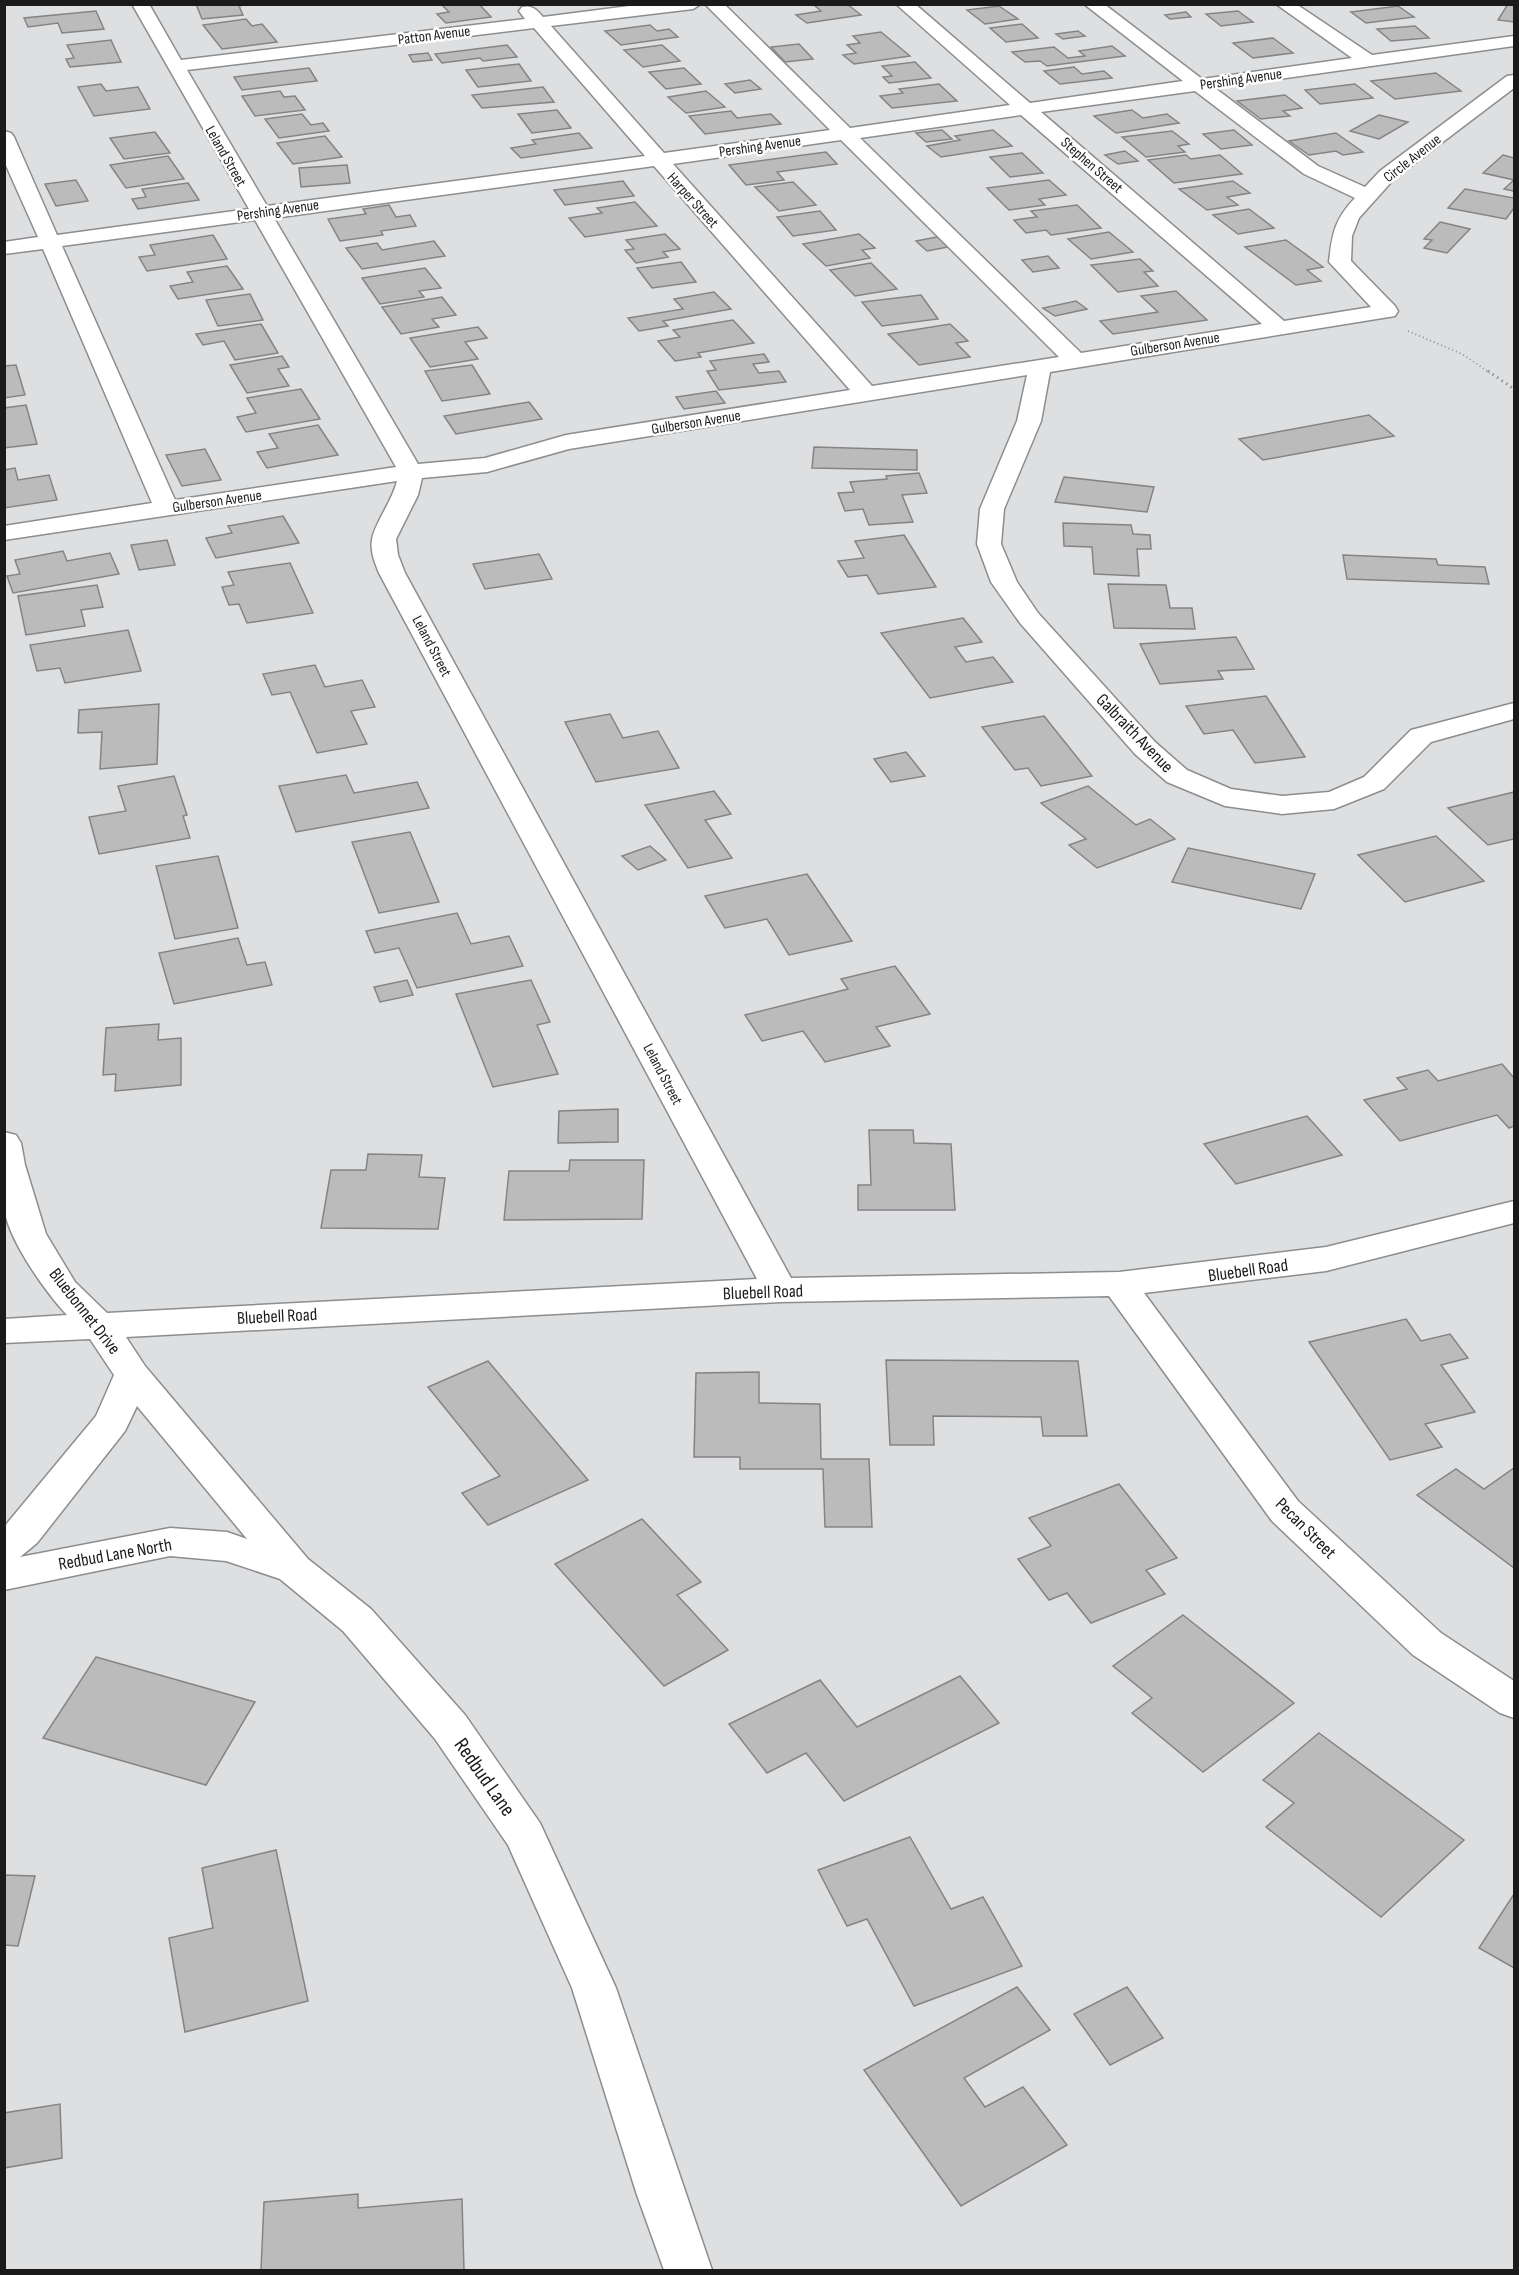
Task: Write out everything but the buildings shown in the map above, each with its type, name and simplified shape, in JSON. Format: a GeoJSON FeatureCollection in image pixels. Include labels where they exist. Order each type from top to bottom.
{"type":"FeatureCollection","features":[{"type":"Feature","properties":{"kind":"street","name":"Leland Street"},"geometry":{"type":"LineString","coordinates":[[140,4],[411,472],[406,495],[384,539],[385,555],[392,573],[780,1290]]}},
{"type":"Feature","properties":{"kind":"street","name":"Harper Street"},"geometry":{"type":"LineString","coordinates":[[523,4],[537,23],[866,394]]}},
{"type":"Feature","properties":{"kind":"street","name":"Patton Avenue"},"geometry":{"type":"LineString","coordinates":[[175,66],[693,4]]}},
{"type":"Feature","properties":{"kind":"street"},"geometry":{"type":"LineString","coordinates":[[713,4],[1074,359]]}},
{"type":"Feature","properties":{"kind":"street","name":"Stephen Street"},"geometry":{"type":"LineString","coordinates":[[904,4],[1279,328]]}},
{"type":"Feature","properties":{"kind":"street"},"geometry":{"type":"LineString","coordinates":[[1092,4],[1311,170],[1368,196]]}},
{"type":"Feature","properties":{"kind":"street"},"geometry":{"type":"LineString","coordinates":[[1284,4],[1368,61]]}},
{"type":"Feature","properties":{"kind":"street","name":"Pershing Avenue"},"geometry":{"type":"LineString","coordinates":[[4,248],[1515,41]]}},
{"type":"Feature","properties":{"kind":"street","name":"Circle Avenue"},"geometry":{"type":"LineString","coordinates":[[1387,311],[1340,262],[1342,236],[1349,216],[1387,175],[1515,80]]}},
{"type":"Feature","properties":{"kind":"street"},"geometry":{"type":"LineString","coordinates":[[4,137],[167,509]]}},
{"type":"Feature","properties":{"kind":"street","name":"Gulberson Avenue"},"geometry":{"type":"LineString","coordinates":[[4,533],[411,472],[487,465],[566,442],[1074,359],[1387,311]]}},
{"type":"Feature","properties":{"kind":"street","name":"Galbraith Avenue"},"geometry":{"type":"LineString","coordinates":[[1040,365],[1029,421],[992,509],[989,544],[1004,582],[1029,618],[1145,747],[1177,776],[1225,797],[1282,805],[1334,800],[1374,783],[1421,735],[1515,711]]}},
{"type":"Feature","properties":{"kind":"street","name":"Bluebonnet Drive"},"geometry":{"type":"LineString","coordinates":[[4,1143],[8,1165],[29,1234],[63,1290],[98,1326],[132,1375]]}},
{"type":"Feature","properties":{"kind":"street","name":"Bluebell Road"},"geometry":{"type":"LineString","coordinates":[[4,1331],[780,1290],[1119,1284],[1326,1259],[1515,1212]]}},
{"type":"Feature","properties":{"kind":"street","name":"Pecan Street"},"geometry":{"type":"LineString","coordinates":[[1119,1284],[1285,1511],[1427,1644],[1515,1702]]}},
{"type":"Feature","properties":{"kind":"street"},"geometry":{"type":"LineString","coordinates":[[4,1549],[23,1533],[112,1422],[132,1375]]}},
{"type":"Feature","properties":{"kind":"street","name":"Redbud Lane"},"geometry":{"type":"LineString","coordinates":[[132,1375],[294,1569],[357,1620],[450,1727],[525,1835],[594,1988],[661,2196],[688,2271]]}},
{"type":"Feature","properties":{"kind":"street","name":"Redbud Lane North"},"geometry":{"type":"LineString","coordinates":[[4,1575],[170,1542],[226,1547],[294,1569]]}},
{"type":"Feature","properties":{"kind":"path"},"geometry":{"type":"LineString","coordinates":[[1387,311],[1403,329],[1462,354],[1515,389]]}}]}
